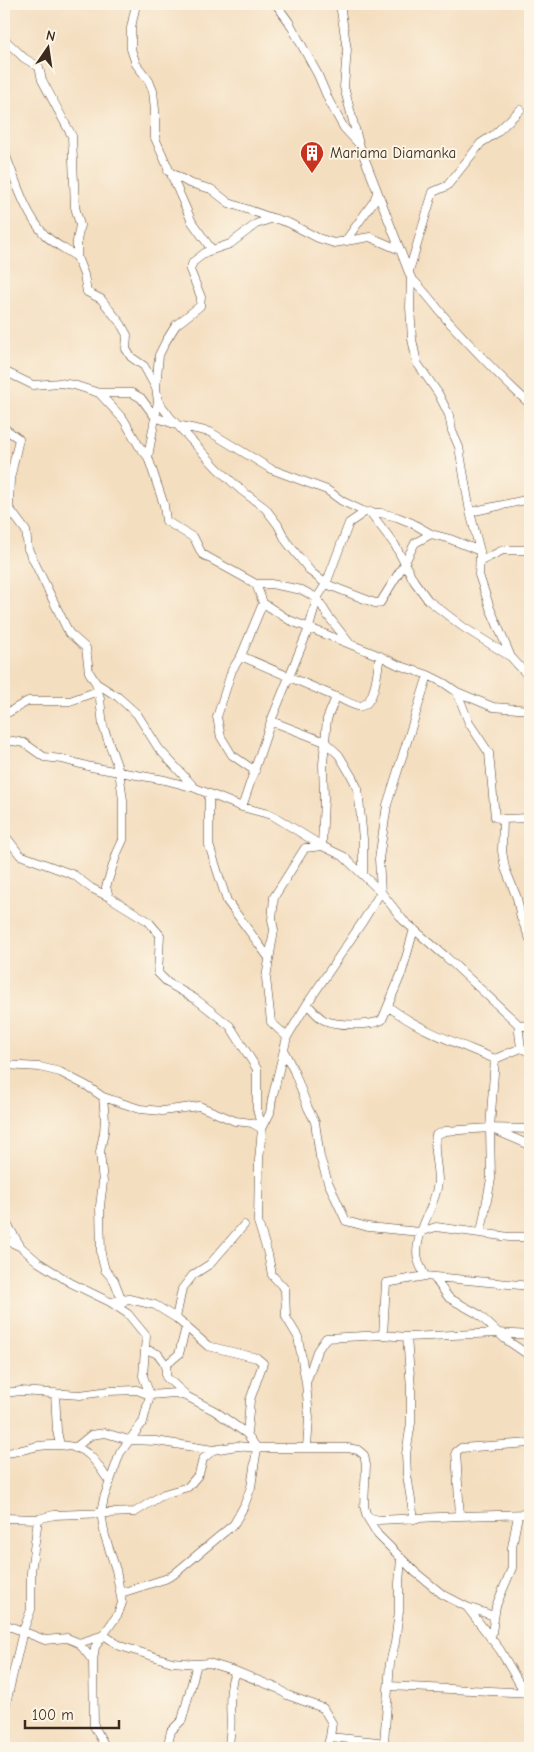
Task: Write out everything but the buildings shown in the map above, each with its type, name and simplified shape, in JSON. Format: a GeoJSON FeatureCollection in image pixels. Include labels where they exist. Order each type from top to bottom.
{"type":"FeatureCollection","features":[{"type":"Feature","properties":{"kind":"street"},"geometry":{"type":"LineString","coordinates":[[136,4],[131,28],[130,48],[136,64],[149,81],[153,91],[155,138],[192,222],[212,250]]}},
{"type":"Feature","properties":{"kind":"street"},"geometry":{"type":"LineString","coordinates":[[276,4],[289,22],[344,128],[359,144]]}},
{"type":"Feature","properties":{"kind":"street"},"geometry":{"type":"LineString","coordinates":[[340,4],[348,50],[344,87],[359,144],[410,275],[484,360],[530,404]]}},
{"type":"Feature","properties":{"kind":"street"},"geometry":{"type":"LineString","coordinates":[[4,39],[24,58],[39,67],[42,80],[72,136],[75,207],[80,224],[77,258],[84,275],[87,292],[101,299],[121,324],[127,335],[126,349],[131,357],[144,366],[156,388]]}},
{"type":"Feature","properties":{"kind":"street"},"geometry":{"type":"LineString","coordinates":[[520,110],[495,134],[481,143],[447,186],[433,192],[410,275],[410,307],[412,338],[417,363],[438,393],[449,414],[452,431],[459,448],[470,512],[480,551],[479,575],[490,608],[511,656],[530,678]]}},
{"type":"Feature","properties":{"kind":"street"},"geometry":{"type":"LineString","coordinates":[[4,151],[22,197],[32,216],[45,235],[77,258]]}},
{"type":"Feature","properties":{"kind":"street"},"geometry":{"type":"LineString","coordinates":[[168,171],[189,183],[211,189],[229,203],[289,223],[318,238],[334,243],[370,237],[400,250]]}},
{"type":"Feature","properties":{"kind":"street"},"geometry":{"type":"LineString","coordinates":[[346,240],[374,201],[377,193]]}},
{"type":"Feature","properties":{"kind":"street"},"geometry":{"type":"LineString","coordinates":[[148,457],[158,401],[156,388],[159,355],[176,325],[200,306],[201,297],[190,270],[193,262],[212,250],[230,244],[256,224],[273,218]]}},
{"type":"Feature","properties":{"kind":"street"},"geometry":{"type":"LineString","coordinates":[[4,371],[33,385],[60,383],[74,385],[99,393],[132,393],[142,398],[155,417],[177,425],[210,432],[271,469],[327,490],[342,501],[367,512],[397,517],[431,534],[450,538],[480,551]]}},
{"type":"Feature","properties":{"kind":"street"},"geometry":{"type":"LineString","coordinates":[[99,393],[124,420],[139,446],[148,457],[164,505],[166,521],[194,538],[202,554],[256,584],[272,584],[302,590],[317,598],[350,645]]}},
{"type":"Feature","properties":{"kind":"street"},"geometry":{"type":"LineString","coordinates":[[158,401],[177,425],[217,468],[241,490],[265,508],[278,525],[286,541],[311,572],[326,584],[374,603],[380,603],[415,543],[431,534]]}},
{"type":"Feature","properties":{"kind":"street"},"geometry":{"type":"LineString","coordinates":[[4,428],[19,439],[10,479],[9,508]]}},
{"type":"Feature","properties":{"kind":"street"},"geometry":{"type":"LineString","coordinates":[[4,498],[9,508],[26,530],[28,549],[69,633],[86,648],[89,672],[96,683],[104,726],[119,771],[123,800],[123,840],[116,853],[106,887],[109,897]]}},
{"type":"Feature","properties":{"kind":"street"},"geometry":{"type":"LineString","coordinates":[[470,512],[530,499]]}},
{"type":"Feature","properties":{"kind":"street"},"geometry":{"type":"LineString","coordinates":[[367,512],[395,545],[404,564],[428,600],[463,627],[511,656]]}},
{"type":"Feature","properties":{"kind":"street"},"geometry":{"type":"LineString","coordinates":[[242,807],[271,721],[309,628],[317,598],[326,584],[349,523],[367,512]]}},
{"type":"Feature","properties":{"kind":"street"},"geometry":{"type":"LineString","coordinates":[[481,561],[503,550],[530,550]]}},
{"type":"Feature","properties":{"kind":"street"},"geometry":{"type":"LineString","coordinates":[[256,584],[263,603],[289,620],[380,656],[398,666],[428,675],[444,682],[457,692],[493,707],[530,710]]}},
{"type":"Feature","properties":{"kind":"street"},"geometry":{"type":"LineString","coordinates":[[255,771],[232,755],[221,737],[217,717],[232,670],[241,656],[263,603]]}},
{"type":"Feature","properties":{"kind":"street"},"geometry":{"type":"LineString","coordinates":[[241,656],[359,706],[367,704],[372,698],[380,656]]}},
{"type":"Feature","properties":{"kind":"street"},"geometry":{"type":"LineString","coordinates":[[307,1447],[306,1383],[298,1337],[286,1317],[285,1289],[272,1275],[258,1222],[259,1160],[262,1129],[270,1113],[288,1037],[307,1004],[381,892],[379,859],[387,805],[428,675]]}},
{"type":"Feature","properties":{"kind":"street"},"geometry":{"type":"LineString","coordinates":[[96,683],[118,697],[137,714],[159,749],[195,788]]}},
{"type":"Feature","properties":{"kind":"street"},"geometry":{"type":"LineString","coordinates":[[4,712],[9,712],[28,702],[70,701],[98,691]]}},
{"type":"Feature","properties":{"kind":"street"},"geometry":{"type":"LineString","coordinates":[[457,692],[469,723],[488,752],[495,817],[502,819],[530,818]]}},
{"type":"Feature","properties":{"kind":"street"},"geometry":{"type":"LineString","coordinates":[[322,846],[326,718],[336,697]]}},
{"type":"Feature","properties":{"kind":"street"},"geometry":{"type":"LineString","coordinates":[[271,721],[325,742],[339,755],[358,789],[363,839],[363,874]]}},
{"type":"Feature","properties":{"kind":"street"},"geometry":{"type":"LineString","coordinates":[[4,742],[24,743],[44,757],[165,780],[195,788],[242,807],[272,815],[322,846],[343,856],[381,892],[403,920],[518,1024],[530,1028]]}},
{"type":"Feature","properties":{"kind":"street"},"geometry":{"type":"LineString","coordinates":[[209,795],[209,845],[227,901],[269,958]]}},
{"type":"Feature","properties":{"kind":"street"},"geometry":{"type":"LineString","coordinates":[[502,819],[502,850],[505,868],[517,898],[521,918],[529,936]]}},
{"type":"Feature","properties":{"kind":"street"},"geometry":{"type":"LineString","coordinates":[[4,834],[20,855],[74,875],[91,888],[148,921],[160,935],[158,973],[168,983],[197,1000],[230,1026],[256,1069],[256,1109],[262,1129]]}},
{"type":"Feature","properties":{"kind":"street"},"geometry":{"type":"LineString","coordinates":[[288,1037],[271,1022],[266,978],[274,930],[272,920],[274,897],[306,848],[322,846]]}},
{"type":"Feature","properties":{"kind":"street"},"geometry":{"type":"LineString","coordinates":[[307,1004],[324,1020],[345,1024],[375,1024],[382,1020],[402,972],[414,929]]}},
{"type":"Feature","properties":{"kind":"street"},"geometry":{"type":"LineString","coordinates":[[389,1007],[400,1016],[428,1030],[496,1059],[521,1048],[530,1052]]}},
{"type":"Feature","properties":{"kind":"street"},"geometry":{"type":"LineString","coordinates":[[518,1024],[521,1048]]}},
{"type":"Feature","properties":{"kind":"street"},"geometry":{"type":"LineString","coordinates":[[284,1051],[315,1122],[320,1158],[328,1182],[346,1221],[368,1227],[420,1232],[436,1227],[509,1237],[530,1237]]}},
{"type":"Feature","properties":{"kind":"street"},"geometry":{"type":"LineString","coordinates":[[481,1232],[491,1180],[490,1128],[496,1059]]}},
{"type":"Feature","properties":{"kind":"street"},"geometry":{"type":"LineString","coordinates":[[4,1065],[40,1067],[60,1072],[82,1082],[103,1097],[131,1107],[162,1111],[199,1106],[235,1121],[252,1123],[262,1129]]}},
{"type":"Feature","properties":{"kind":"street"},"geometry":{"type":"LineString","coordinates":[[103,1097],[105,1119],[100,1152],[103,1182],[100,1206],[100,1254],[105,1270],[114,1280],[128,1314],[146,1336],[144,1376],[150,1396],[143,1422],[120,1453],[104,1498],[101,1513],[105,1536],[116,1570],[122,1603],[118,1614],[95,1647],[93,1661],[94,1726],[106,1748]]}},
{"type":"Feature","properties":{"kind":"street"},"geometry":{"type":"LineString","coordinates":[[490,1128],[530,1145]]}},
{"type":"Feature","properties":{"kind":"street"},"geometry":{"type":"LineString","coordinates":[[425,1276],[417,1257],[420,1232],[432,1205],[438,1182],[434,1140],[436,1134],[445,1131],[490,1128],[530,1129]]}},
{"type":"Feature","properties":{"kind":"street"},"geometry":{"type":"LineString","coordinates":[[4,1219],[21,1247]]}},
{"type":"Feature","properties":{"kind":"street"},"geometry":{"type":"LineString","coordinates":[[176,1318],[182,1289],[194,1274],[210,1264],[244,1225]]}},
{"type":"Feature","properties":{"kind":"street"},"geometry":{"type":"LineString","coordinates":[[4,1239],[21,1247],[38,1262],[71,1283],[110,1302],[128,1314]]}},
{"type":"Feature","properties":{"kind":"street"},"geometry":{"type":"LineString","coordinates":[[383,1335],[386,1283],[425,1276],[435,1279],[530,1286]]}},
{"type":"Feature","properties":{"kind":"street"},"geometry":{"type":"LineString","coordinates":[[435,1279],[449,1298],[478,1314],[498,1333],[530,1356]]}},
{"type":"Feature","properties":{"kind":"street"},"geometry":{"type":"LineString","coordinates":[[110,1302],[130,1299],[156,1305],[176,1318],[208,1346],[257,1358],[263,1363],[250,1400],[247,1434]]}},
{"type":"Feature","properties":{"kind":"street"},"geometry":{"type":"LineString","coordinates":[[166,1365],[180,1354],[186,1327]]}},
{"type":"Feature","properties":{"kind":"street"},"geometry":{"type":"LineString","coordinates":[[306,1383],[317,1351],[326,1338],[498,1333],[530,1335]]}},
{"type":"Feature","properties":{"kind":"street"},"geometry":{"type":"LineString","coordinates":[[407,1337],[411,1423],[406,1454],[406,1475],[414,1518]]}},
{"type":"Feature","properties":{"kind":"street"},"geometry":{"type":"LineString","coordinates":[[121,1593],[165,1579],[196,1557],[210,1542],[234,1524],[244,1506],[251,1487],[256,1448],[247,1434],[215,1411],[188,1396],[166,1377],[166,1365],[158,1354],[145,1349]]}},
{"type":"Feature","properties":{"kind":"street"},"geometry":{"type":"LineString","coordinates":[[4,1393],[21,1391],[80,1395],[108,1391],[137,1390],[150,1396],[175,1393],[188,1396]]}},
{"type":"Feature","properties":{"kind":"street"},"geometry":{"type":"LineString","coordinates":[[55,1393],[57,1431],[60,1445]]}},
{"type":"Feature","properties":{"kind":"street"},"geometry":{"type":"LineString","coordinates":[[75,1448],[91,1435],[105,1433],[129,1440],[214,1450],[236,1446],[256,1448],[348,1448],[358,1450],[364,1455],[366,1465],[364,1506],[367,1517],[378,1535],[415,1572],[442,1594],[467,1607],[494,1616]]}},
{"type":"Feature","properties":{"kind":"street"},"geometry":{"type":"LineString","coordinates":[[460,1516],[456,1452],[461,1448],[530,1442]]}},
{"type":"Feature","properties":{"kind":"street"},"geometry":{"type":"LineString","coordinates":[[4,1453],[12,1453],[38,1446],[60,1445],[75,1448],[88,1454],[110,1482]]}},
{"type":"Feature","properties":{"kind":"street"},"geometry":{"type":"LineString","coordinates":[[4,1518],[38,1519],[54,1515],[135,1512],[164,1494],[188,1487],[199,1474],[203,1459],[214,1450]]}},
{"type":"Feature","properties":{"kind":"street"},"geometry":{"type":"LineString","coordinates":[[367,1517],[379,1520],[530,1514]]}},
{"type":"Feature","properties":{"kind":"street"},"geometry":{"type":"LineString","coordinates":[[492,1638],[496,1606],[512,1568],[512,1548],[518,1515]]}},
{"type":"Feature","properties":{"kind":"street"},"geometry":{"type":"LineString","coordinates":[[4,1712],[22,1631],[31,1610],[31,1572],[38,1519]]}},
{"type":"Feature","properties":{"kind":"street"},"geometry":{"type":"LineString","coordinates":[[380,1744],[389,1686],[390,1663],[395,1643],[399,1611],[398,1583],[402,1558]]}},
{"type":"Feature","properties":{"kind":"street"},"geometry":{"type":"LineString","coordinates":[[467,1607],[492,1638],[527,1693]]}},
{"type":"Feature","properties":{"kind":"street"},"geometry":{"type":"LineString","coordinates":[[4,1624],[45,1640],[67,1638],[79,1643],[93,1661]]}},
{"type":"Feature","properties":{"kind":"street"},"geometry":{"type":"LineString","coordinates":[[79,1643],[104,1635]]}},
{"type":"Feature","properties":{"kind":"street"},"geometry":{"type":"LineString","coordinates":[[104,1635],[120,1646],[172,1662],[209,1663],[235,1671],[280,1690],[287,1695],[323,1708],[332,1723],[327,1748]]}},
{"type":"Feature","properties":{"kind":"street"},"geometry":{"type":"LineString","coordinates":[[167,1748],[171,1731],[182,1720],[197,1664]]}},
{"type":"Feature","properties":{"kind":"street"},"geometry":{"type":"LineString","coordinates":[[228,1748],[231,1737],[230,1684],[235,1671]]}},
{"type":"Feature","properties":{"kind":"street"},"geometry":{"type":"LineString","coordinates":[[389,1686],[527,1693]]}},
{"type":"Feature","properties":{"kind":"street"},"geometry":{"type":"LineString","coordinates":[[330,1736],[399,1748]]}},
{"type":"Feature","properties":{"kind":"place","name":"Mariama Diamanka"},"geometry":{"type":"Point","coordinates":[312,174]}}]}
